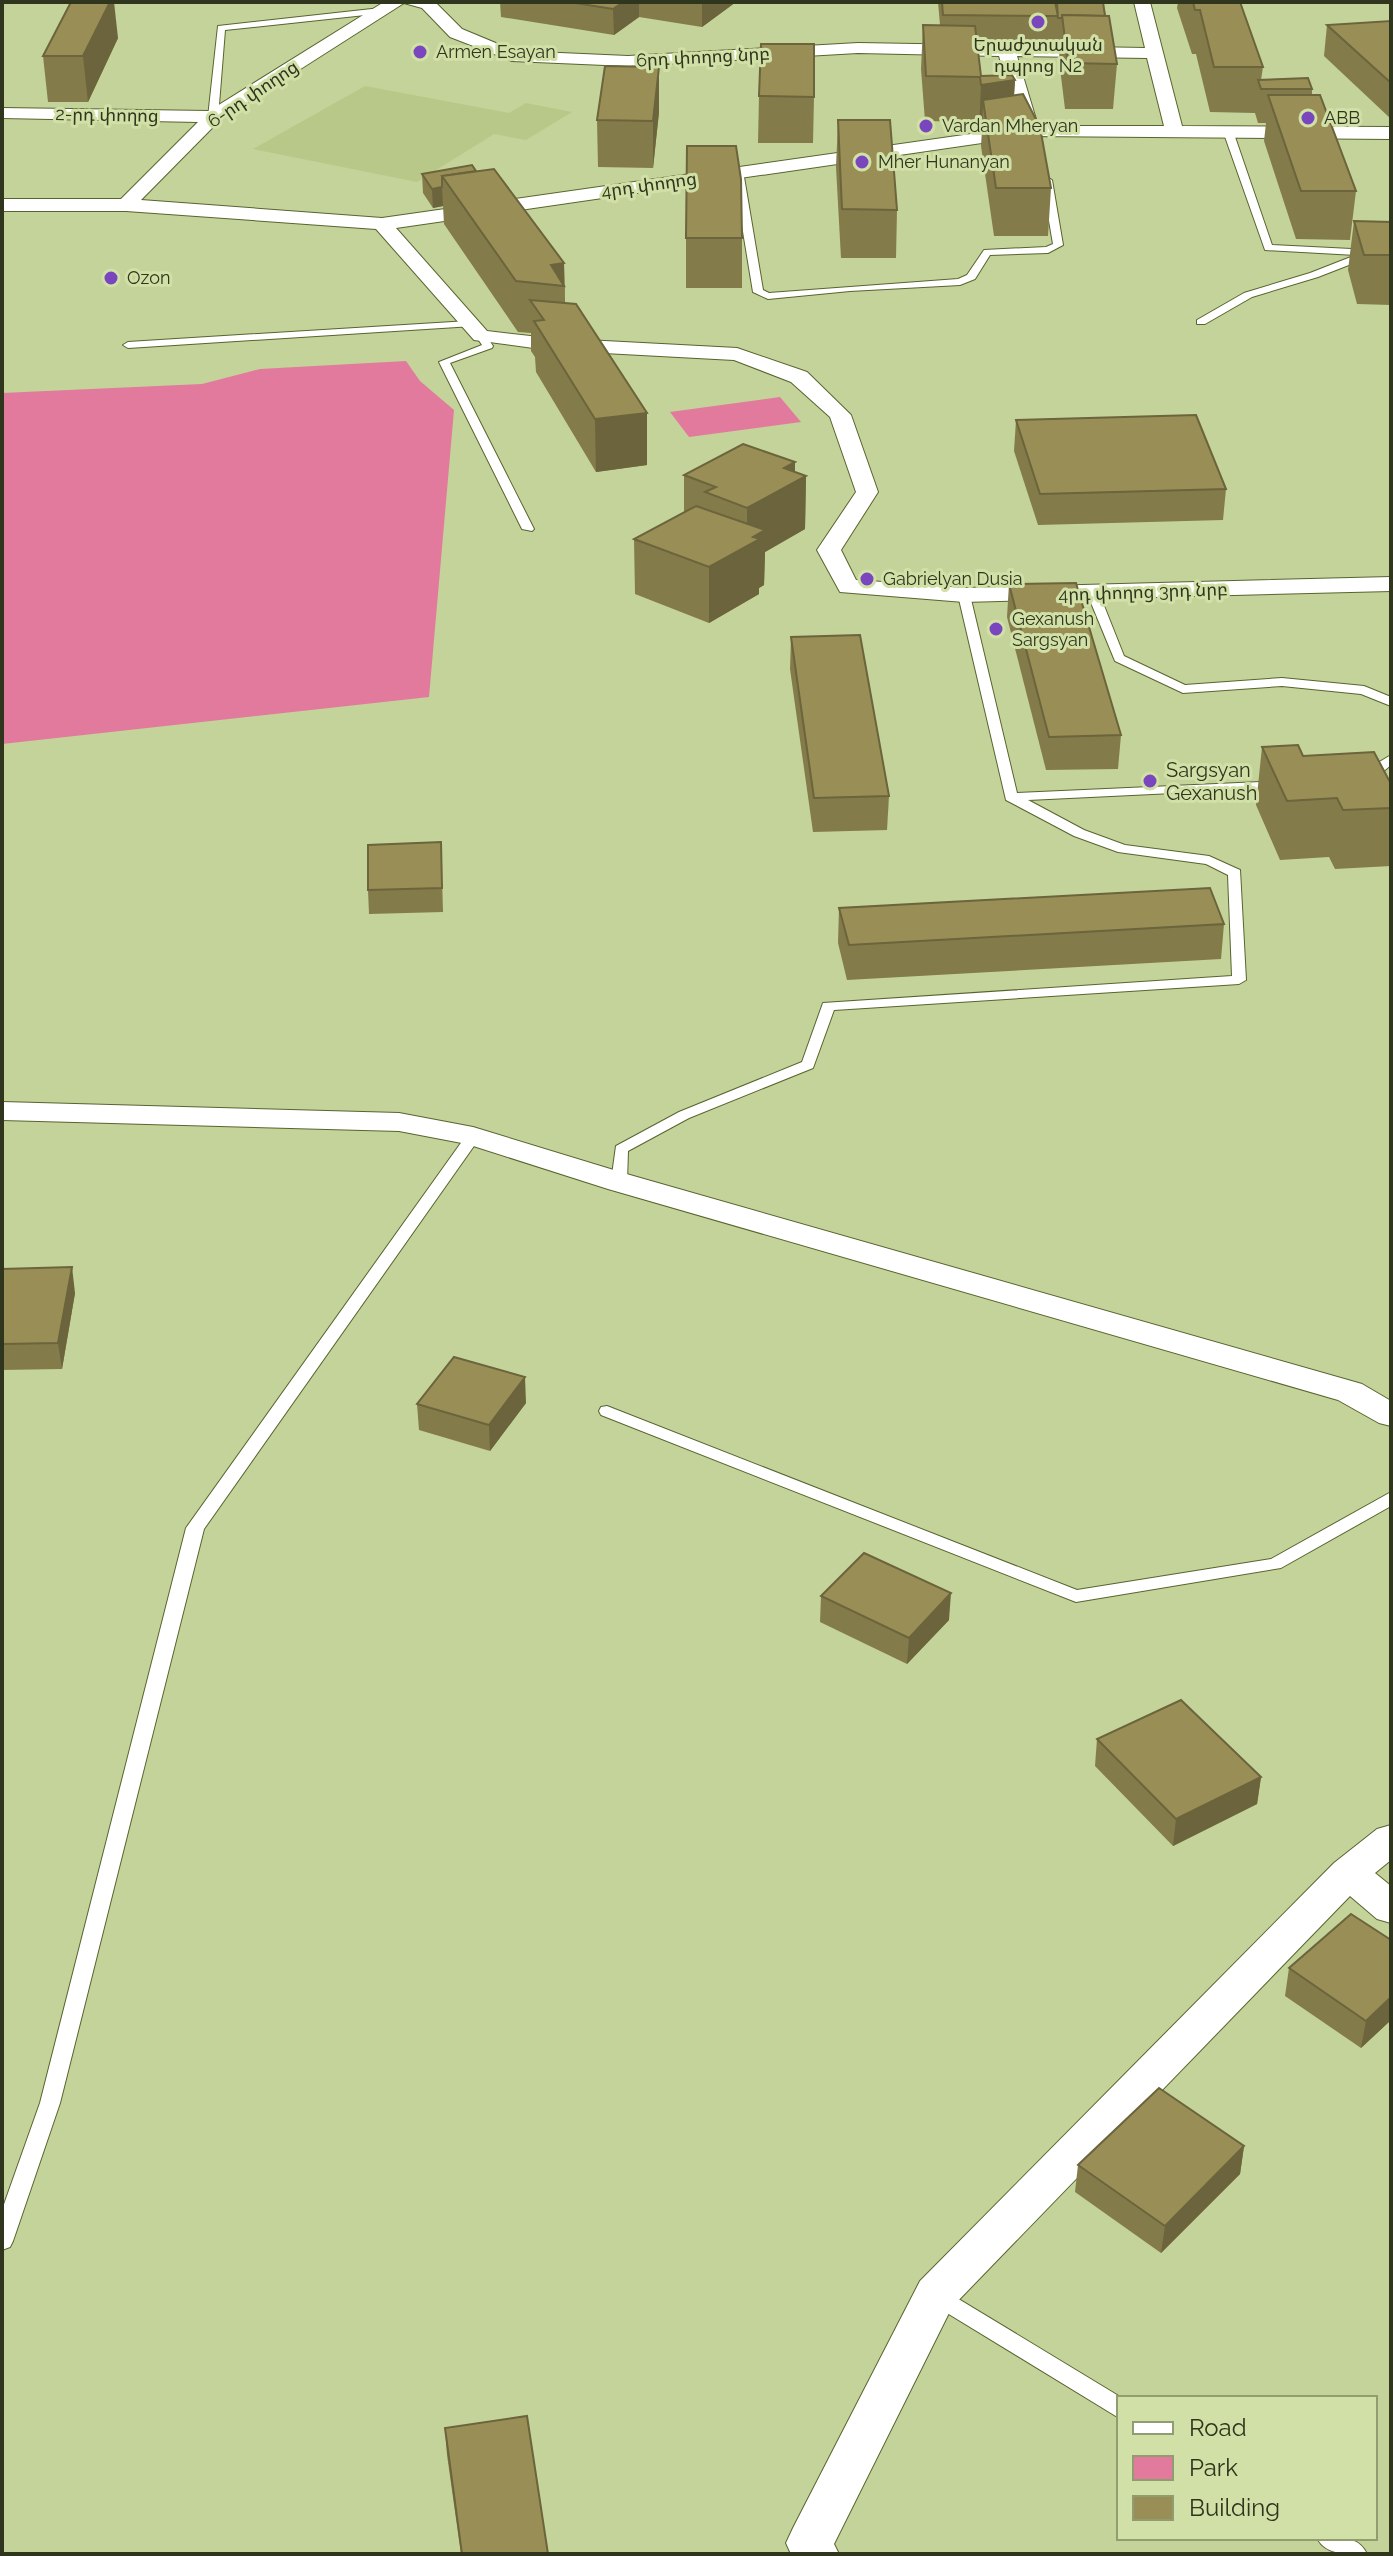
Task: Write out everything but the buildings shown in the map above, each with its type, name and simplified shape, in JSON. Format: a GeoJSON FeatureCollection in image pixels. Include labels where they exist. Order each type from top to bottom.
{"type":"FeatureCollection","features":[{"type":"Feature","properties":{"kind":"street","name":"6րդ փողոց նրբ"},"geometry":{"type":"LineString","coordinates":[[412,2],[427,4],[456,33],[512,56],[628,61],[858,48],[1154,53]]}},
{"type":"Feature","properties":{"kind":"street"},"geometry":{"type":"LineString","coordinates":[[1142,2],[1174,131]]}},
{"type":"Feature","properties":{"kind":"street","name":"6-րդ փողոց"},"geometry":{"type":"LineString","coordinates":[[126,205],[213,117],[388,7]]}},
{"type":"Feature","properties":{"kind":"street"},"geometry":{"type":"LineString","coordinates":[[1007,52],[1037,136]]}},
{"type":"Feature","properties":{"kind":"street","name":"2-րդ փողոց"},"geometry":{"type":"LineString","coordinates":[[2,113],[213,117]]}},
{"type":"Feature","properties":{"kind":"street","name":"4րդ փողոց"},"geometry":{"type":"LineString","coordinates":[[2,205],[126,205],[382,224],[738,171],[1037,136],[1174,131],[1390,135]]}},
{"type":"Feature","properties":{"kind":"street"},"geometry":{"type":"LineString","coordinates":[[382,224],[475,330]]}},
{"type":"Feature","properties":{"kind":"street","name":"4րդ փողոց 3րդ նրբ"},"geometry":{"type":"LineString","coordinates":[[475,330],[548,344],[737,354],[799,377],[840,415],[867,492],[829,550],[848,587],[964,595],[1391,584]]}},
{"type":"Feature","properties":{"kind":"street"},"geometry":{"type":"LineString","coordinates":[[2,1111],[399,1122],[473,1136],[619,1182],[1350,1392],[1391,1415]]}},
{"type":"Feature","properties":{"kind":"street"},"geometry":{"type":"LineString","coordinates":[[815,2554],[810,2543],[936,2294],[1348,1873],[1391,1839]]}},
{"type":"Feature","properties":{"kind":"street"},"geometry":{"type":"LineString","coordinates":[[1348,1873],[1391,1908]]}},
{"type":"Feature","properties":{"kind":"lane"},"geometry":{"type":"LineString","coordinates":[[213,117],[221,28],[388,7]]}},
{"type":"Feature","properties":{"kind":"lane"},"geometry":{"type":"LineString","coordinates":[[1228,131],[1268,248],[1391,254]]}},
{"type":"Feature","properties":{"kind":"lane"},"geometry":{"type":"LineString","coordinates":[[738,171],[758,292],[768,296],[960,282],[971,277],[987,252],[1048,250],[1058,245],[1046,174]]}},
{"type":"Feature","properties":{"kind":"lane"},"geometry":{"type":"LineString","coordinates":[[1201,322],[1248,295],[1371,253]]}},
{"type":"Feature","properties":{"kind":"lane"},"geometry":{"type":"LineString","coordinates":[[128,345],[475,330],[488,346],[444,362],[528,529]]}},
{"type":"Feature","properties":{"kind":"lane"},"geometry":{"type":"LineString","coordinates":[[1093,593],[1119,658],[1183,689],[1282,682],[1364,690],[1391,702]]}},
{"type":"Feature","properties":{"kind":"lane"},"geometry":{"type":"LineString","coordinates":[[964,595],[1011,797]]}},
{"type":"Feature","properties":{"kind":"lane"},"geometry":{"type":"LineString","coordinates":[[1352,778],[1373,773],[1391,759]]}},
{"type":"Feature","properties":{"kind":"lane"},"geometry":{"type":"LineString","coordinates":[[1011,797],[1293,783]]}},
{"type":"Feature","properties":{"kind":"lane"},"geometry":{"type":"LineString","coordinates":[[619,1182],[621,1149],[684,1115],[808,1065],[828,1006],[1239,980],[1235,873],[1209,860],[1123,849],[1079,833],[1011,797]]}},
{"type":"Feature","properties":{"kind":"lane"},"geometry":{"type":"LineString","coordinates":[[2,2241],[50,2103],[195,1528],[473,1136]]}},
{"type":"Feature","properties":{"kind":"lane"},"geometry":{"type":"LineString","coordinates":[[607,1411],[1076,1596],[1275,1564],[1391,1498]]}},
{"type":"Feature","properties":{"kind":"lane"},"geometry":{"type":"LineString","coordinates":[[936,2294],[1117,2407]]}},
{"type":"Feature","properties":{"kind":"lane"},"geometry":{"type":"LineString","coordinates":[[1332,2540],[1355,2554]]}},
{"type":"Feature","properties":{"kind":"shaded area"},"geometry":{"type":"Polygon","coordinates":[[[365,86],[509,113],[526,103],[572,112],[526,140],[494,134],[417,182],[253,149],[365,86]]]}},
{"type":"Feature","properties":{"kind":"green space"},"geometry":{"type":"Polygon","coordinates":[[[406,361],[420,381],[454,410],[429,697],[2,744],[2,393],[202,384],[260,369],[406,361]]]}},
{"type":"Feature","properties":{"kind":"green space"},"geometry":{"type":"Polygon","coordinates":[[[780,397],[801,422],[689,437],[670,412],[780,397]]]}},
{"type":"Feature","properties":{"kind":"place","name":"Երաժշտական դպրոց N2"},"geometry":{"type":"Point","coordinates":[1038,22]}},
{"type":"Feature","properties":{"kind":"place","name":"Armen Esayan"},"geometry":{"type":"Point","coordinates":[420,52]}},
{"type":"Feature","properties":{"kind":"place","name":"ABB"},"geometry":{"type":"Point","coordinates":[1308,118]}},
{"type":"Feature","properties":{"kind":"place","name":"Vardan Mheryan"},"geometry":{"type":"Point","coordinates":[926,126]}},
{"type":"Feature","properties":{"kind":"place","name":"Mher Hunanyan"},"geometry":{"type":"Point","coordinates":[862,162]}},
{"type":"Feature","properties":{"kind":"place","name":"Ozon"},"geometry":{"type":"Point","coordinates":[111,278]}},
{"type":"Feature","properties":{"kind":"place","name":"Gabrielyan Dusia"},"geometry":{"type":"Point","coordinates":[867,579]}},
{"type":"Feature","properties":{"kind":"place","name":"Gexanush Sargsyan"},"geometry":{"type":"Point","coordinates":[996,629]}},
{"type":"Feature","properties":{"kind":"place","name":"Sargsyan Gexanush"},"geometry":{"type":"Point","coordinates":[1150,781]}}]}
